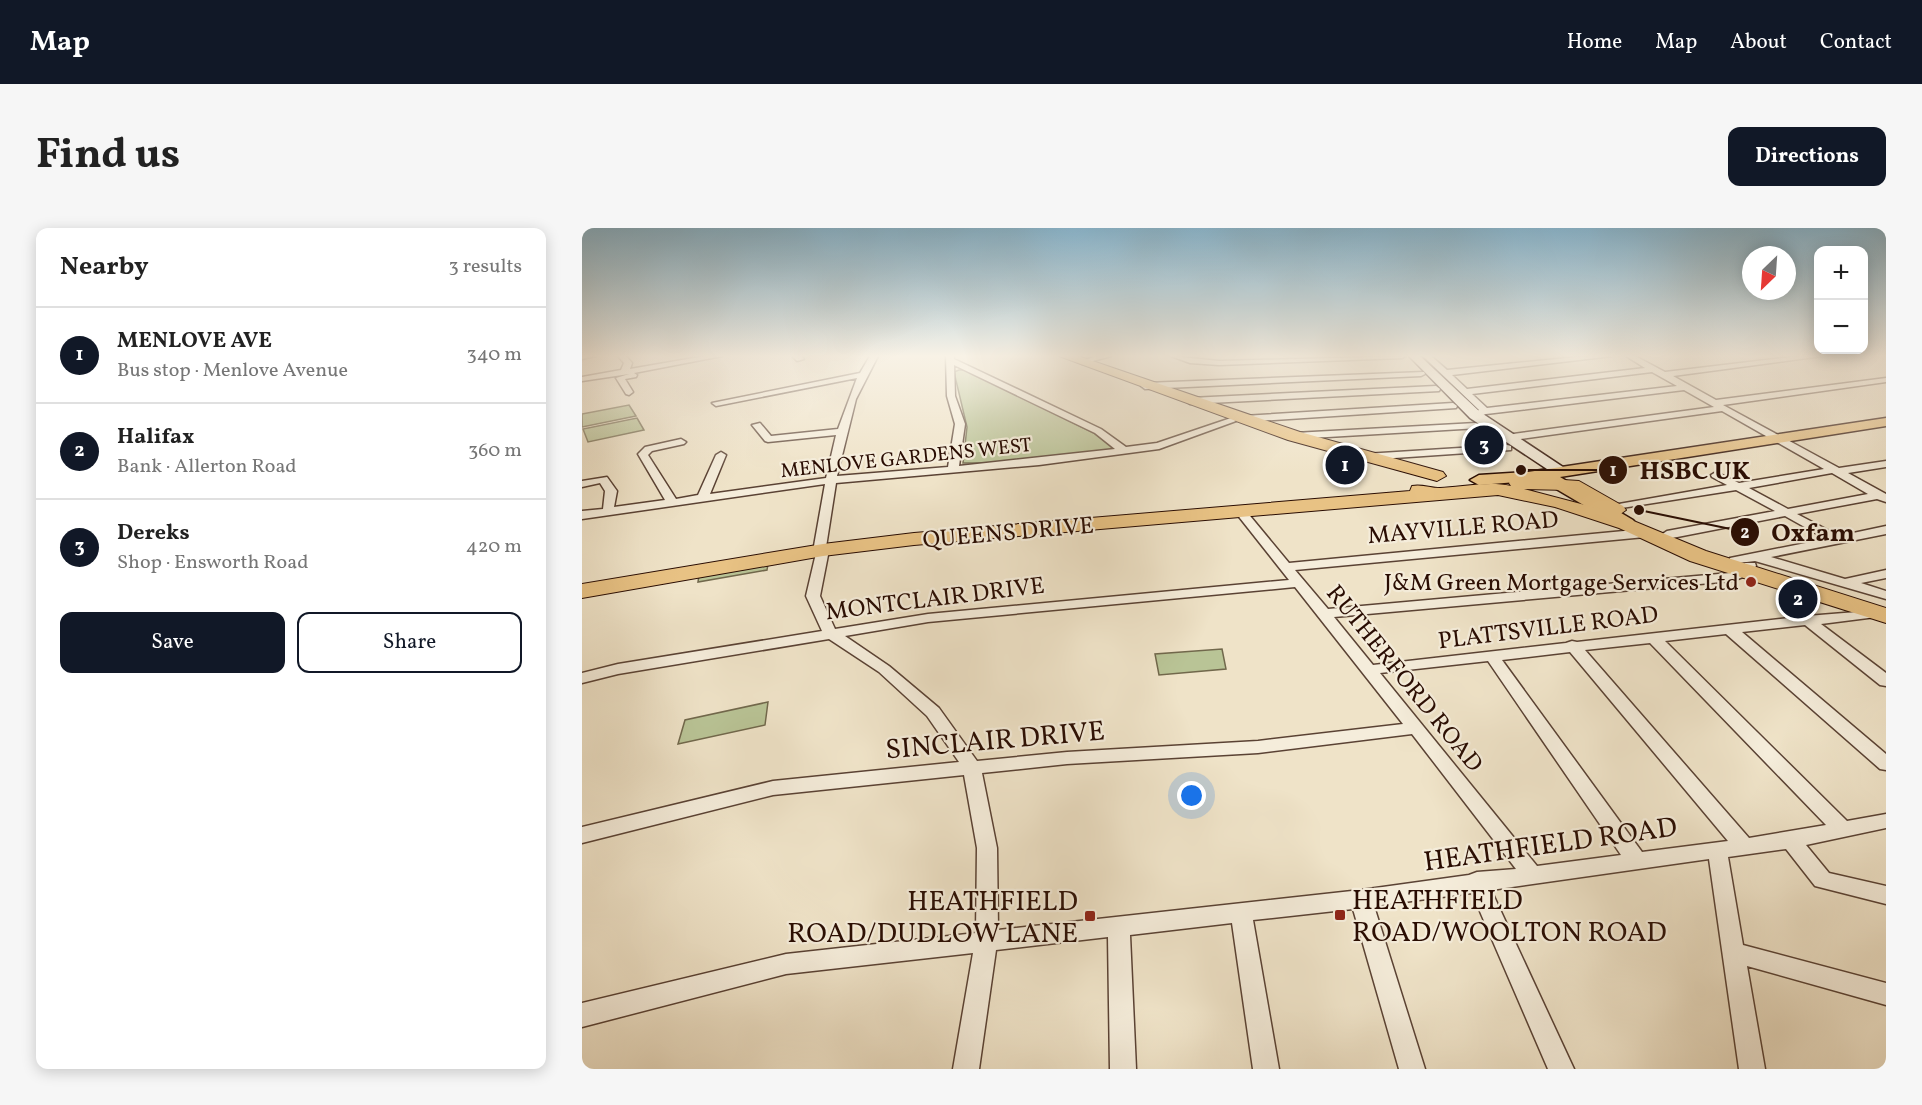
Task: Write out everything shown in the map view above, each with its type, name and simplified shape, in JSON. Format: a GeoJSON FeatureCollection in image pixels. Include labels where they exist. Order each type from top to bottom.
{"type":"FeatureCollection","features":[{"type":"Feature","properties":{"kind":"highway"},"geometry":{"type":"LineString","coordinates":[[1166,395],[1382,468],[1412,483],[1418,489],[1442,484]]}},
{"type":"Feature","properties":{"kind":"highway"},"geometry":{"type":"LineString","coordinates":[[1173,395],[1237,420],[1365,457],[1442,484],[1518,491],[1628,521],[1746,564],[1883,608]]}},
{"type":"Feature","properties":{"kind":"highway"},"geometry":{"type":"LineString","coordinates":[[1564,477],[1628,521],[1691,554],[1746,564]]}},
{"type":"Feature","properties":{"kind":"highway","name":"QUEENS DRIVE"},"geometry":{"type":"LineString","coordinates":[[582,591],[821,548],[1242,513],[1442,484],[1479,480],[1564,477]]}},
{"type":"Feature","properties":{"kind":"highway","name":"QUEENS DRIVE"},"geometry":{"type":"LineString","coordinates":[[582,584],[924,533],[1397,492],[1412,483]]}},
{"type":"Feature","properties":{"kind":"main road"},"geometry":{"type":"LineString","coordinates":[[1442,395],[1453,406],[1478,417]]}},
{"type":"Feature","properties":{"kind":"main road"},"geometry":{"type":"LineString","coordinates":[[1455,395],[1509,443],[1564,477]]}},
{"type":"Feature","properties":{"kind":"main road","name":"QUEENS DRIVE"},"geometry":{"type":"LineString","coordinates":[[1518,491],[1543,493],[1564,477],[1778,438],[1886,422]]}},
{"type":"Feature","properties":{"kind":"street"},"geometry":{"type":"LineString","coordinates":[[716,403],[756,395]]}},
{"type":"Feature","properties":{"kind":"street"},"geometry":{"type":"LineString","coordinates":[[854,395],[843,431],[832,480],[813,596],[830,633],[884,669],[933,712],[972,767],[987,848],[987,939],[966,1069]]}},
{"type":"Feature","properties":{"kind":"street"},"geometry":{"type":"LineString","coordinates":[[951,395],[960,424],[953,468]]}},
{"type":"Feature","properties":{"kind":"street"},"geometry":{"type":"LineString","coordinates":[[1026,395],[1098,431],[1124,451]]}},
{"type":"Feature","properties":{"kind":"street"},"geometry":{"type":"LineString","coordinates":[[1190,401],[1308,395]]}},
{"type":"Feature","properties":{"kind":"street"},"geometry":{"type":"LineString","coordinates":[[1466,395],[1478,417]]}},
{"type":"Feature","properties":{"kind":"street"},"geometry":{"type":"LineString","coordinates":[[1293,436],[1478,417],[1629,395]]}},
{"type":"Feature","properties":{"kind":"street"},"geometry":{"type":"LineString","coordinates":[[1701,395],[1882,497]]}},
{"type":"Feature","properties":{"kind":"street"},"geometry":{"type":"LineString","coordinates":[[1365,457],[1509,443],[1789,395]]}},
{"type":"Feature","properties":{"kind":"street","name":"MENLOVE GARDENS WEST"},"geometry":{"type":"LineString","coordinates":[[582,515],[832,480],[1039,462],[1124,451],[1179,441],[1237,420],[1453,406]]}},
{"type":"Feature","properties":{"kind":"street"},"geometry":{"type":"LineString","coordinates":[[757,425],[768,439],[843,431]]}},
{"type":"Feature","properties":{"kind":"street"},"geometry":{"type":"LineString","coordinates":[[672,502],[643,453],[649,449],[681,442]]}},
{"type":"Feature","properties":{"kind":"street"},"geometry":{"type":"LineString","coordinates":[[703,497],[720,454]]}},
{"type":"Feature","properties":{"kind":"street","name":"MAYVILLE ROAD"},"geometry":{"type":"LineString","coordinates":[[1286,567],[1628,521],[1739,487],[1886,464]]}},
{"type":"Feature","properties":{"kind":"street"},"geometry":{"type":"LineString","coordinates":[[1716,475],[1838,540]]}},
{"type":"Feature","properties":{"kind":"street"},"geometry":{"type":"LineString","coordinates":[[582,483],[603,479],[611,491],[608,512]]}},
{"type":"Feature","properties":{"kind":"street"},"geometry":{"type":"LineString","coordinates":[[1667,535],[1785,511],[1882,497]]}},
{"type":"Feature","properties":{"kind":"street","name":"RUTHERFORD ROAD"},"geometry":{"type":"LineString","coordinates":[[1242,513],[1286,567],[1296,583],[1417,728],[1532,875]]}},
{"type":"Feature","properties":{"kind":"street"},"geometry":{"type":"LineString","coordinates":[[1323,614],[1733,577],[1746,564],[1886,530]]}},
{"type":"Feature","properties":{"kind":"street"},"geometry":{"type":"LineString","coordinates":[[1746,564],[1844,583],[1883,608]]}},
{"type":"Feature","properties":{"kind":"street"},"geometry":{"type":"LineString","coordinates":[[1844,583],[1886,574]]}},
{"type":"Feature","properties":{"kind":"street","name":"MONTCLAIR DRIVE"},"geometry":{"type":"LineString","coordinates":[[582,678],[618,669],[928,618],[1296,583]]}},
{"type":"Feature","properties":{"kind":"street","name":"PLATTSVILLE ROAD"},"geometry":{"type":"LineString","coordinates":[[1368,670],[1807,620],[1883,608]]}},
{"type":"Feature","properties":{"kind":"street"},"geometry":{"type":"LineString","coordinates":[[1807,620],[1886,681]]}},
{"type":"Feature","properties":{"kind":"street"},"geometry":{"type":"LineString","coordinates":[[1729,628],[1886,764]]}},
{"type":"Feature","properties":{"kind":"street"},"geometry":{"type":"LineString","coordinates":[[1653,637],[1842,828]]}},
{"type":"Feature","properties":{"kind":"street"},"geometry":{"type":"LineString","coordinates":[[1572,645],[1743,845]]}},
{"type":"Feature","properties":{"kind":"street"},"geometry":{"type":"LineString","coordinates":[[1491,655],[1636,860]]}},
{"type":"Feature","properties":{"kind":"street","name":"SINCLAIR DRIVE"},"geometry":{"type":"LineString","coordinates":[[582,835],[773,788],[1067,758],[1258,747],[1417,728]]}},
{"type":"Feature","properties":{"kind":"street","name":"HEATHFIELD ROAD"},"geometry":{"type":"LineString","coordinates":[[582,1015],[786,964],[987,939],[1361,899],[1791,840],[1886,821]]}},
{"type":"Feature","properties":{"kind":"street"},"geometry":{"type":"LineString","coordinates":[[1791,840],[1822,880],[1886,895]]}},
{"type":"Feature","properties":{"kind":"street"},"geometry":{"type":"LineString","coordinates":[[1717,849],[1752,1069]]}},
{"type":"Feature","properties":{"kind":"street"},"geometry":{"type":"LineString","coordinates":[[1477,882],[1562,1069]]}},
{"type":"Feature","properties":{"kind":"street"},"geometry":{"type":"LineString","coordinates":[[1361,899],[1412,1069]]}},
{"type":"Feature","properties":{"kind":"street"},"geometry":{"type":"LineString","coordinates":[[1241,912],[1266,1069]]}},
{"type":"Feature","properties":{"kind":"street"},"geometry":{"type":"LineString","coordinates":[[1119,926],[1123,1069]]}},
{"type":"Feature","properties":{"kind":"street"},"geometry":{"type":"LineString","coordinates":[[1732,952],[1886,994]]}},
{"type":"Feature","properties":{"kind":"green space"},"geometry":{"type":"Polygon","coordinates":[[[959,395],[1017,395],[1094,433],[1112,447],[1110,450],[994,463],[963,463],[967,427],[959,395]]]}},
{"type":"Feature","properties":{"kind":"green space"},"geometry":{"type":"Polygon","coordinates":[[[629,405],[636,416],[582,427],[582,414],[629,405]]]}},
{"type":"Feature","properties":{"kind":"green space"},"geometry":{"type":"Polygon","coordinates":[[[637,418],[644,430],[588,442],[583,429],[637,418]]]}},
{"type":"Feature","properties":{"kind":"green space"},"geometry":{"type":"Polygon","coordinates":[[[768,564],[767,570],[698,582],[699,575],[768,564]]]}},
{"type":"Feature","properties":{"kind":"green space"},"geometry":{"type":"Polygon","coordinates":[[[1222,649],[1226,669],[1159,675],[1155,654],[1222,649]]]}},
{"type":"Feature","properties":{"kind":"green space"},"geometry":{"type":"Polygon","coordinates":[[[768,702],[765,725],[678,744],[685,720],[768,702]]]}},
{"type":"Feature","properties":{"kind":"place","name":"Dereks"},"geometry":{"type":"Point","coordinates":[1484,445]}},
{"type":"Feature","properties":{"kind":"place","name":"MENLOVE AVE"},"geometry":{"type":"Point","coordinates":[1345,465]}},
{"type":"Feature","properties":{"kind":"place","name":"HSBC UK"},"geometry":{"type":"Point","coordinates":[1521,470]}},
{"type":"Feature","properties":{"kind":"place","name":"Oxfam"},"geometry":{"type":"Point","coordinates":[1639,510]}},
{"type":"Feature","properties":{"kind":"place","name":"J&M Green Mortgage Services Ltd"},"geometry":{"type":"Point","coordinates":[1751,582]}},
{"type":"Feature","properties":{"kind":"place","name":"Halifax"},"geometry":{"type":"Point","coordinates":[1798,599]}},
{"type":"Feature","properties":{"kind":"place","name":"HEATHFIELD ROAD/WOOLTON ROAD"},"geometry":{"type":"Point","coordinates":[1340,915]}},
{"type":"Feature","properties":{"kind":"place","name":"HEATHFIELD ROAD/DUDLOW LANE"},"geometry":{"type":"Point","coordinates":[1090,916]}}]}
